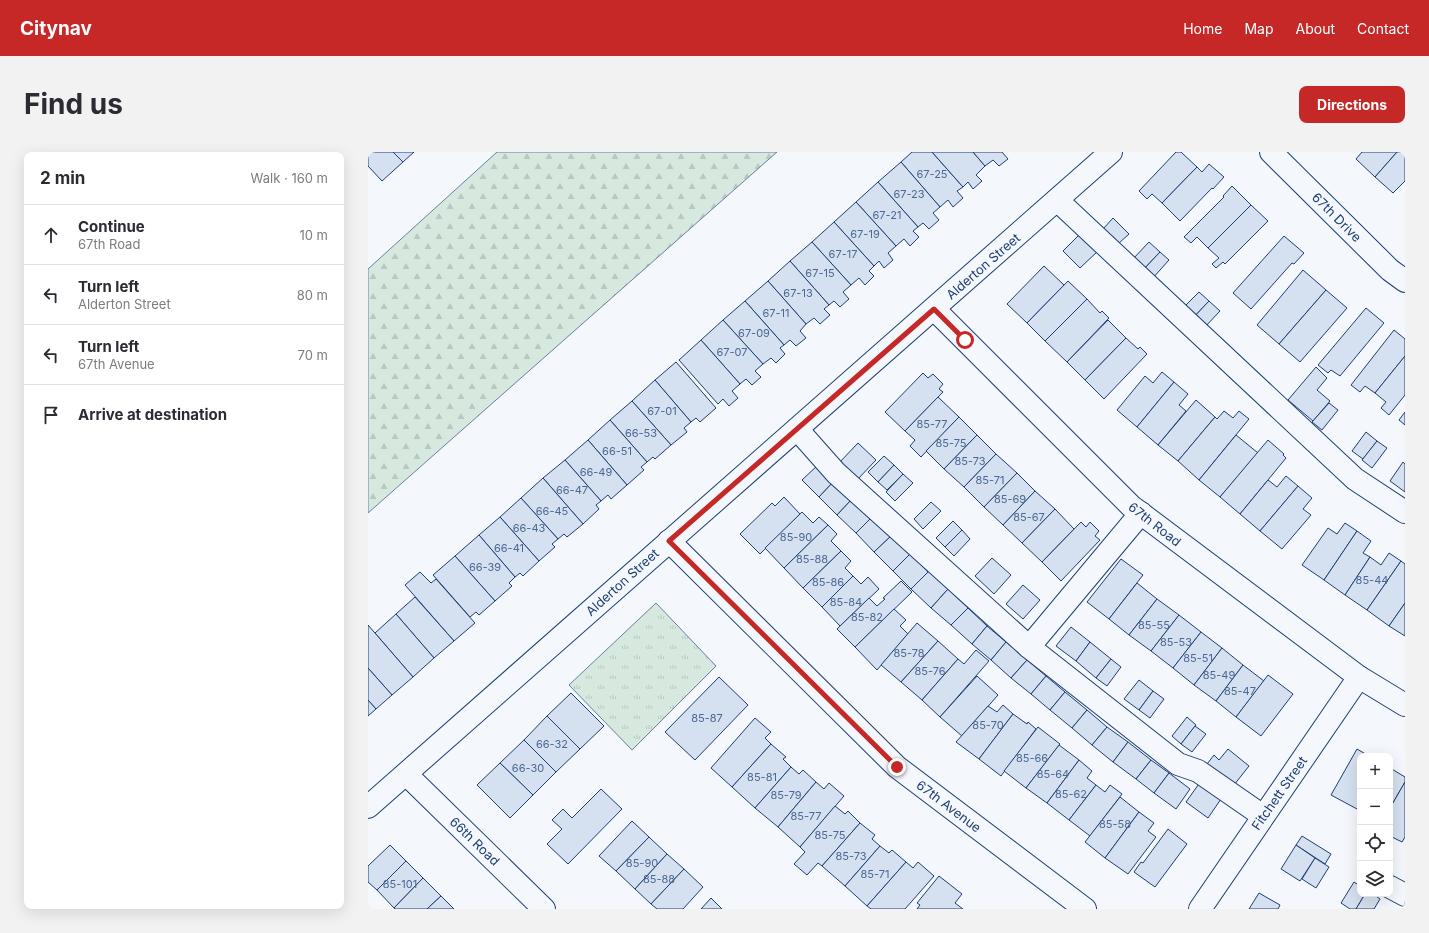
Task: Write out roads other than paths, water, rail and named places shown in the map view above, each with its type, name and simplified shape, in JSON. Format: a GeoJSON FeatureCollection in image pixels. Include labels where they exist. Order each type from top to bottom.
{"type":"FeatureCollection","features":[{"type":"Feature","properties":{"kind":"street","name":"Alderton Street"},"geometry":{"type":"LineString","coordinates":[[368,807],[1111,152]]}},
{"type":"Feature","properties":{"kind":"street","name":"67th Drive"},"geometry":{"type":"LineString","coordinates":[[1272,152],[1390,270],[1405,281]]}},
{"type":"Feature","properties":{"kind":"street"},"geometry":{"type":"LineString","coordinates":[[1057,200],[1355,479],[1405,512]]}},
{"type":"Feature","properties":{"kind":"street","name":"67th Road"},"geometry":{"type":"LineString","coordinates":[[934,309],[1131,506],[1359,677],[1405,705]]}},
{"type":"Feature","properties":{"kind":"street"},"geometry":{"type":"LineString","coordinates":[[796,430],[836,473],[1029,647],[1178,764],[1198,770],[1264,816]]}},
{"type":"Feature","properties":{"kind":"street"},"geometry":{"type":"LineString","coordinates":[[1029,647],[1141,513]]}},
{"type":"Feature","properties":{"kind":"street","name":"67th Avenue"},"geometry":{"type":"LineString","coordinates":[[669,541],[897,767],[1085,909]]}},
{"type":"Feature","properties":{"kind":"street","name":"Fitchett Street"},"geometry":{"type":"LineString","coordinates":[[1200,909],[1359,677]]}},
{"type":"Feature","properties":{"kind":"street","name":"66th Road"},"geometry":{"type":"LineString","coordinates":[[406,774],[544,909]]}},
{"type":"Feature","properties":{"kind":"street"},"geometry":{"type":"LineString","coordinates":[[1393,889],[1405,895]]}}]}
